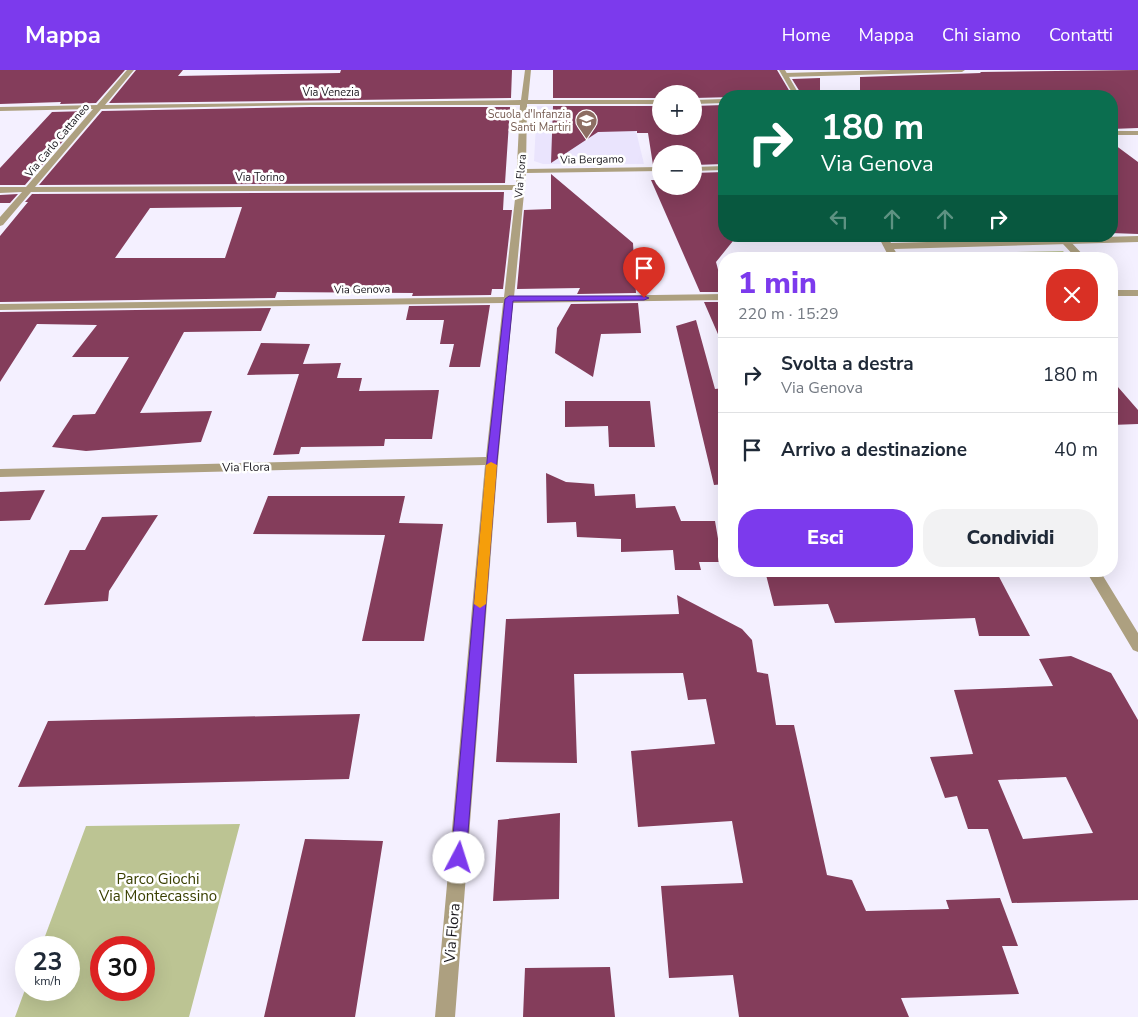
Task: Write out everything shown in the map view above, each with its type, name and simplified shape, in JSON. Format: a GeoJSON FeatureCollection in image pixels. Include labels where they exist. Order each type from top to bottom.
{"type":"FeatureCollection","features":[{"type":"Feature","properties":{"kind":"street","name":"Via Carlo Cattaneo"},"geometry":{"type":"LineString","coordinates":[[0,223],[131,70]]}},
{"type":"Feature","properties":{"kind":"street","name":"Via Flora"},"geometry":{"type":"LineString","coordinates":[[445,1017],[492,461],[522,171],[524,103],[528,70]]}},
{"type":"Feature","properties":{"kind":"street"},"geometry":{"type":"LineString","coordinates":[[793,90],[784,72],[962,70]]}},
{"type":"Feature","properties":{"kind":"street","name":"Via Venezia"},"geometry":{"type":"LineString","coordinates":[[0,109],[100,106],[652,102]]}},
{"type":"Feature","properties":{"kind":"street"},"geometry":{"type":"LineString","coordinates":[[702,102],[718,102]]}},
{"type":"Feature","properties":{"kind":"street"},"geometry":{"type":"LineString","coordinates":[[1118,133],[1138,133]]}},
{"type":"Feature","properties":{"kind":"street"},"geometry":{"type":"LineString","coordinates":[[702,169],[718,168]]}},
{"type":"Feature","properties":{"kind":"street","name":"Via Bergamo"},"geometry":{"type":"LineString","coordinates":[[522,171],[652,169]]}},
{"type":"Feature","properties":{"kind":"street","name":"Via Torino"},"geometry":{"type":"LineString","coordinates":[[0,190],[520,187]]}},
{"type":"Feature","properties":{"kind":"street"},"geometry":{"type":"LineString","coordinates":[[1118,240],[1138,239]]}},
{"type":"Feature","properties":{"kind":"street"},"geometry":{"type":"LineString","coordinates":[[886,242],[891,252]]}},
{"type":"Feature","properties":{"kind":"street"},"geometry":{"type":"LineString","coordinates":[[888,246],[1066,242],[1075,252]]}},
{"type":"Feature","properties":{"kind":"street"},"geometry":{"type":"LineString","coordinates":[[1118,292],[1138,293]]}},
{"type":"Feature","properties":{"kind":"street","name":"Via Genova"},"geometry":{"type":"LineString","coordinates":[[0,307],[718,297]]}},
{"type":"Feature","properties":{"kind":"street","name":"Via Flora"},"geometry":{"type":"LineString","coordinates":[[0,474],[492,461]]}},
{"type":"Feature","properties":{"kind":"street"},"geometry":{"type":"LineString","coordinates":[[1097,577],[1138,646]]}},
{"type":"Feature","properties":{"kind":"shaded area","name":"Scuola d'Infanzia Santi Martiri"},"geometry":{"type":"Polygon","coordinates":[[[537,106],[630,106],[644,164],[543,164],[534,161],[537,106]]]}},
{"type":"Feature","properties":{"kind":"green space"},"geometry":{"type":"Polygon","coordinates":[[[1063,251],[1064,252],[1018,252],[1063,251]]]}},
{"type":"Feature","properties":{"kind":"green space","name":"Parco Giochi Via Montecassino"},"geometry":{"type":"Polygon","coordinates":[[[240,824],[189,1017],[15,1017],[21,1001],[80,1001],[80,936],[45,936],[86,826],[240,824]]]}},
{"type":"Feature","properties":{"kind":"building"},"geometry":{"type":"Polygon","coordinates":[[[0,70],[125,70],[96,103],[0,104],[0,70]]]}},
{"type":"Feature","properties":{"kind":"building"},"geometry":{"type":"Polygon","coordinates":[[[136,70],[183,70],[178,76],[340,73],[341,70],[512,70],[511,98],[109,103],[136,70]]]}},
{"type":"Feature","properties":{"kind":"building"},"geometry":{"type":"Polygon","coordinates":[[[553,70],[777,70],[789,90],[718,90],[718,97],[702,98],[702,85],[652,85],[652,98],[553,98],[553,70]]]}},
{"type":"Feature","properties":{"kind":"building"},"geometry":{"type":"Polygon","coordinates":[[[1138,70],[1138,128],[1118,129],[1118,90],[860,90],[860,77],[980,72],[1138,70]]]}},
{"type":"Feature","properties":{"kind":"building"},"geometry":{"type":"Polygon","coordinates":[[[820,78],[820,90],[799,90],[792,79],[820,78]]]}},
{"type":"Feature","properties":{"kind":"building"},"geometry":{"type":"Polygon","coordinates":[[[718,105],[718,164],[702,165],[702,145],[652,145],[652,159],[648,133],[637,133],[637,131],[598,132],[551,163],[553,106],[652,106],[652,135],[702,135],[702,106],[718,105]]]}},
{"type":"Feature","properties":{"kind":"building"},"geometry":{"type":"Polygon","coordinates":[[[310,107],[510,107],[505,183],[39,185],[102,111],[310,107]]]}},
{"type":"Feature","properties":{"kind":"building"},"geometry":{"type":"Polygon","coordinates":[[[89,111],[25,185],[0,185],[0,168],[52,112],[89,111]]]}},
{"type":"Feature","properties":{"kind":"building"},"geometry":{"type":"Polygon","coordinates":[[[1118,147],[1138,162],[1138,234],[1118,233],[1118,147]]]}},
{"type":"Feature","properties":{"kind":"building"},"geometry":{"type":"Polygon","coordinates":[[[718,172],[718,242],[732,242],[724,252],[718,252],[716,262],[718,292],[700,292],[658,195],[702,195],[702,173],[718,172]]]}},
{"type":"Feature","properties":{"kind":"building"},"geometry":{"type":"Polygon","coordinates":[[[551,174],[633,243],[636,293],[577,294],[580,288],[517,289],[524,210],[551,209],[551,174]]]}},
{"type":"Feature","properties":{"kind":"building"},"geometry":{"type":"Polygon","coordinates":[[[504,192],[503,210],[512,210],[503,289],[492,289],[491,295],[412,296],[413,293],[277,292],[275,298],[0,302],[0,236],[28,202],[25,202],[32,194],[504,192]],[[242,207],[150,208],[115,258],[225,258],[242,207]]]}},
{"type":"Feature","properties":{"kind":"building"},"geometry":{"type":"Polygon","coordinates":[[[18,194],[10,203],[0,203],[0,195],[18,194]]]}},
{"type":"Feature","properties":{"kind":"building"},"geometry":{"type":"Polygon","coordinates":[[[704,302],[718,302],[718,334],[704,302]]]}},
{"type":"Feature","properties":{"kind":"building"},"geometry":{"type":"Polygon","coordinates":[[[638,303],[641,333],[601,334],[593,377],[555,353],[557,328],[571,304],[638,303]]]}},
{"type":"Feature","properties":{"kind":"building"},"geometry":{"type":"Polygon","coordinates":[[[490,305],[480,367],[449,367],[454,344],[440,344],[444,320],[406,320],[409,306],[490,305]]]}},
{"type":"Feature","properties":{"kind":"building"},"geometry":{"type":"Polygon","coordinates":[[[271,308],[261,331],[184,332],[140,413],[212,411],[201,442],[86,451],[52,447],[73,415],[95,414],[129,357],[72,357],[97,325],[37,324],[0,382],[0,312],[271,308]]]}},
{"type":"Feature","properties":{"kind":"building"},"geometry":{"type":"Polygon","coordinates":[[[696,320],[715,389],[718,389],[718,485],[714,485],[676,326],[696,320]]]}},
{"type":"Feature","properties":{"kind":"building"},"geometry":{"type":"Polygon","coordinates":[[[261,343],[310,344],[303,364],[341,363],[337,378],[362,378],[359,391],[439,390],[432,439],[385,439],[384,446],[301,447],[299,454],[273,455],[299,374],[247,375],[261,343]]]}},
{"type":"Feature","properties":{"kind":"building"},"geometry":{"type":"Polygon","coordinates":[[[1118,387],[1138,410],[1138,424],[1118,425],[1118,387]]]}},
{"type":"Feature","properties":{"kind":"building"},"geometry":{"type":"Polygon","coordinates":[[[565,401],[650,401],[655,447],[609,447],[608,426],[565,427],[565,401]]]}},
{"type":"Feature","properties":{"kind":"building"},"geometry":{"type":"Polygon","coordinates":[[[546,473],[566,482],[594,484],[595,496],[635,494],[636,508],[675,506],[681,521],[715,521],[718,539],[718,562],[699,562],[701,570],[675,570],[673,550],[621,552],[621,539],[577,537],[576,522],[547,523],[546,473]]]}},
{"type":"Feature","properties":{"kind":"building"},"geometry":{"type":"Polygon","coordinates":[[[45,490],[30,520],[0,521],[0,492],[45,490]]]}},
{"type":"Feature","properties":{"kind":"building"},"geometry":{"type":"Polygon","coordinates":[[[268,496],[405,496],[399,523],[443,524],[424,641],[362,641],[385,535],[253,534],[268,496]]]}},
{"type":"Feature","properties":{"kind":"building"},"geometry":{"type":"Polygon","coordinates":[[[158,515],[109,591],[108,601],[44,605],[70,550],[85,550],[102,517],[158,515]]]}},
{"type":"Feature","properties":{"kind":"building"},"geometry":{"type":"Polygon","coordinates":[[[767,577],[999,577],[1030,636],[979,636],[975,618],[835,623],[828,604],[774,606],[767,577]]]}},
{"type":"Feature","properties":{"kind":"building"},"geometry":{"type":"Polygon","coordinates":[[[677,595],[742,629],[752,640],[757,672],[768,674],[776,725],[794,725],[827,875],[852,880],[866,911],[949,909],[946,900],[1000,898],[1018,946],[1002,946],[1019,994],[901,998],[909,1017],[739,1017],[733,975],[669,978],[661,886],[743,883],[732,821],[638,827],[631,751],[715,744],[706,699],[688,700],[683,673],[574,674],[577,763],[496,762],[506,619],[679,614],[677,595]]]}},
{"type":"Feature","properties":{"kind":"building"},"geometry":{"type":"Polygon","coordinates":[[[1071,656],[1111,673],[1138,720],[1138,900],[1012,903],[988,829],[968,829],[957,796],[945,798],[930,757],[973,754],[954,690],[1053,686],[1039,659],[1071,656]],[[1066,777],[998,780],[1023,839],[1093,833],[1066,777]]]}},
{"type":"Feature","properties":{"kind":"building"},"geometry":{"type":"Polygon","coordinates":[[[360,714],[349,779],[18,787],[48,721],[360,714]]]}},
{"type":"Feature","properties":{"kind":"building"},"geometry":{"type":"Polygon","coordinates":[[[560,813],[559,899],[493,901],[498,820],[560,813]]]}},
{"type":"Feature","properties":{"kind":"building"},"geometry":{"type":"Polygon","coordinates":[[[305,839],[383,841],[355,1017],[264,1017],[305,839]]]}},
{"type":"Feature","properties":{"kind":"building"},"geometry":{"type":"Polygon","coordinates":[[[610,967],[615,1017],[523,1017],[525,968],[610,967]]]}},
{"type":"Feature","properties":{"kind":"slow traffic"},"geometry":{"type":"LineString","coordinates":[[480,604],[491,465]]}},
{"type":"Feature","properties":{"kind":"place","name":"Scuola d'Infanzia Santi Martiri"},"geometry":{"type":"Point","coordinates":[587,139]}},
{"type":"Feature","properties":{"kind":"route"},"geometry":{"type":"LineString","coordinates":[[459,858],[492,461],[509,299],[644,298]]}}]}
